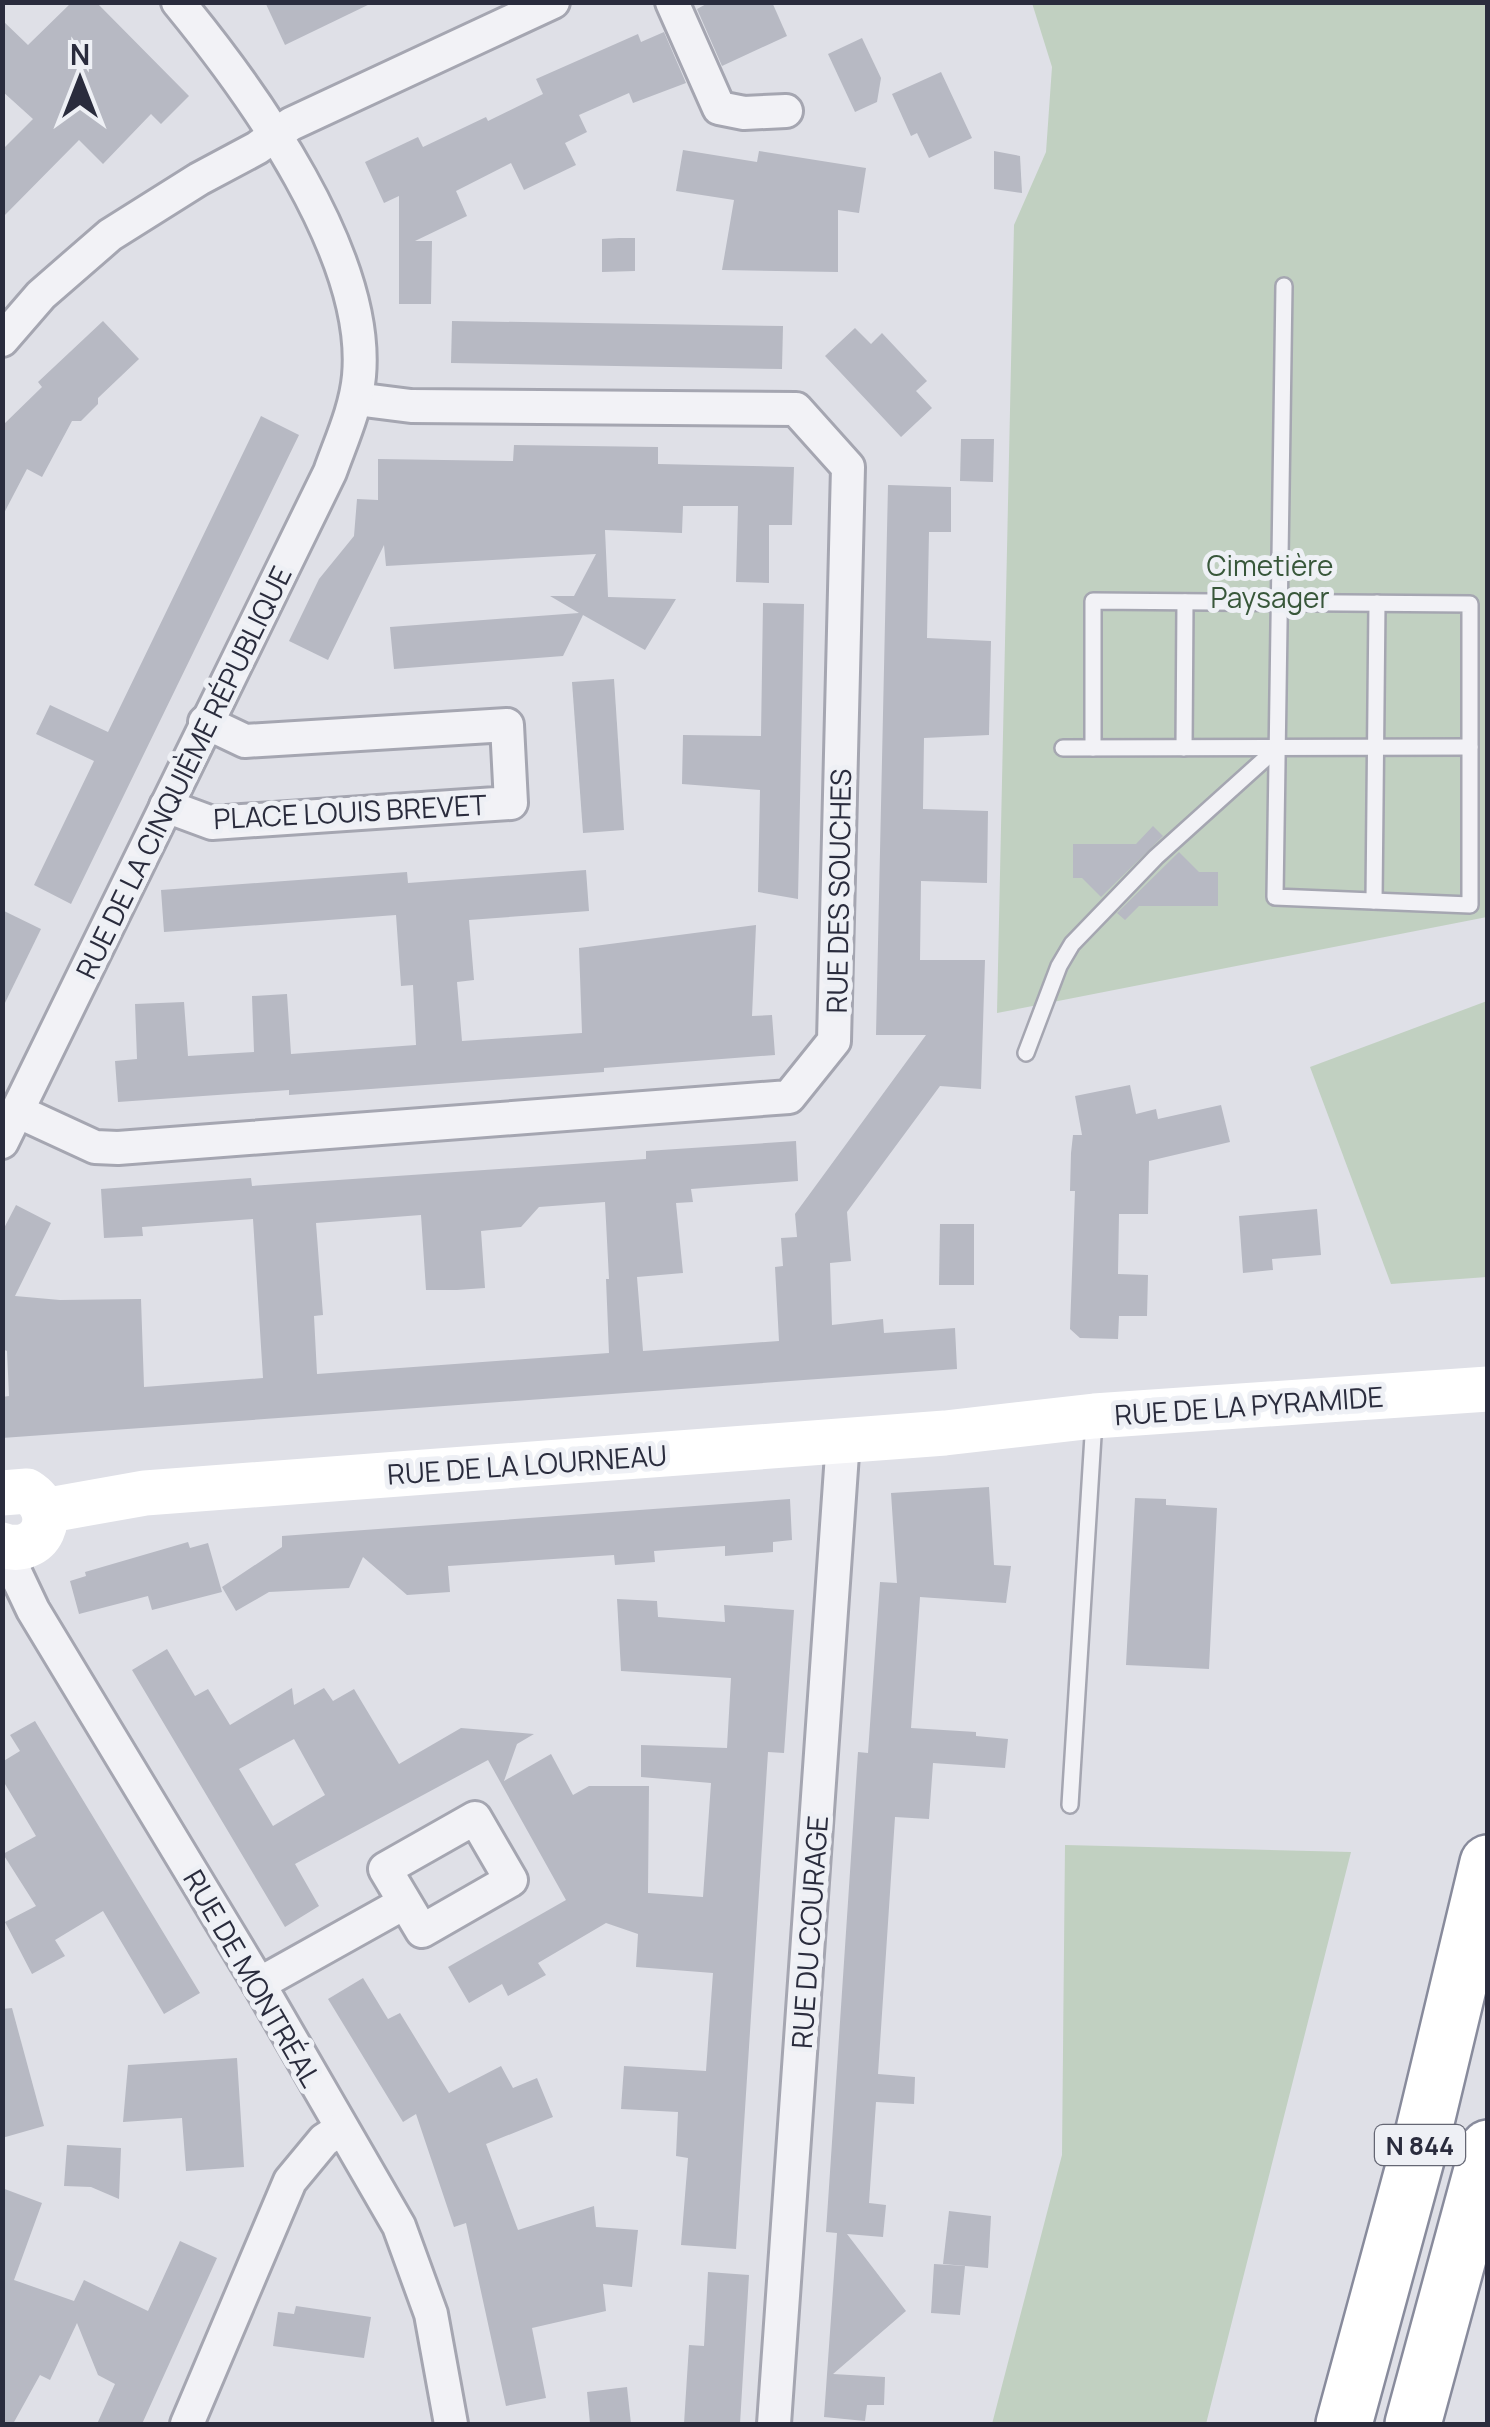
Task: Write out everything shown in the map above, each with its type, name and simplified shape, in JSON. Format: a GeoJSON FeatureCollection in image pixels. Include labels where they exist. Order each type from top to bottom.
{"type":"FeatureCollection","features":[{"type":"Feature","properties":{"kind":"highway","name":"N 844"},"geometry":{"type":"LineString","coordinates":[[1344,2424],[1424,2130],[1488,1863]]}},
{"type":"Feature","properties":{"kind":"highway","name":"N 844"},"geometry":{"type":"LineString","coordinates":[[1414,2424],[1488,2148]]}},
{"type":"Feature","properties":{"kind":"street","name":"RUE DE LA CINQUIÈME RÉPUBLIQUE"},"geometry":{"type":"LineString","coordinates":[[2,1142],[330,472],[356,399],[360,373],[354,300],[325,230],[275,134],[231,67],[178,2]]}},
{"type":"Feature","properties":{"kind":"street"},"geometry":{"type":"LineString","coordinates":[[2,340],[41,295],[110,236],[199,179],[275,134],[553,2]]}},
{"type":"Feature","properties":{"kind":"street"},"geometry":{"type":"LineString","coordinates":[[672,2],[719,108],[744,113],[786,111]]}},
{"type":"Feature","properties":{"kind":"street","name":"RUE DES SOUCHES"},"geometry":{"type":"LineString","coordinates":[[17,1112],[95,1147],[118,1148],[789,1097],[834,1040],[848,467],[796,409],[412,406],[356,399]]}},
{"type":"Feature","properties":{"kind":"street","name":"PLACE LOUIS BREVET"},"geometry":{"type":"LineString","coordinates":[[166,806],[212,823],[511,803],[507,724],[245,741],[205,722]]}},
{"type":"Feature","properties":{"kind":"street","name":"RUE DE LA PYRAMIDE"},"geometry":{"type":"LineString","coordinates":[[1012,1424],[1475,1390]]}},
{"type":"Feature","properties":{"kind":"street","name":"RUE DE LA LOURNEAU"},"geometry":{"type":"LineString","coordinates":[[44,1511],[145,1493],[945,1433],[1012,1424]]}},
{"type":"Feature","properties":{"kind":"street","name":"RUE DU COURAGE"},"geometry":{"type":"LineString","coordinates":[[774,2424],[843,1440]]}},
{"type":"Feature","properties":{"kind":"street"},"geometry":{"type":"LineString","coordinates":[[2,1493],[27,1491],[41,1502],[44,1511],[41,1534],[30,1545],[8,1547]]}},
{"type":"Feature","properties":{"kind":"street","name":"RUE DE MONTRÉAL"},"geometry":{"type":"LineString","coordinates":[[8,1547],[33,1610],[398,2226],[431,2314],[451,2424]]}},
{"type":"Feature","properties":{"kind":"street"},"geometry":{"type":"LineString","coordinates":[[258,1984],[404,1903]]}},
{"type":"Feature","properties":{"kind":"street"},"geometry":{"type":"LineString","coordinates":[[187,2424],[290,2181],[324,2140],[341,2129]]}},
{"type":"Feature","properties":{"kind":"lane"},"geometry":{"type":"LineString","coordinates":[[1093,748],[1093,601],[1279,602],[1470,604],[1470,905],[1275,896],[1279,602],[1284,286]]}},
{"type":"Feature","properties":{"kind":"lane"},"geometry":{"type":"LineString","coordinates":[[1184,602],[1184,748]]}},
{"type":"Feature","properties":{"kind":"lane"},"geometry":{"type":"LineString","coordinates":[[1374,901],[1377,603]]}},
{"type":"Feature","properties":{"kind":"lane"},"geometry":{"type":"LineString","coordinates":[[1062,748],[1470,747]]}},
{"type":"Feature","properties":{"kind":"lane"},"geometry":{"type":"LineString","coordinates":[[1026,1053],[1059,966],[1072,944],[1156,857],[1277,748]]}},
{"type":"Feature","properties":{"kind":"lane"},"geometry":{"type":"LineString","coordinates":[[1070,1805],[1094,1416]]}},
{"type":"Feature","properties":{"kind":"green space","name":"Cimetière Paysager"},"geometry":{"type":"Polygon","coordinates":[[[1032,3],[1487,3],[1487,917],[997,1013],[1014,225],[1046,152],[1052,67],[1032,3]]]}},
{"type":"Feature","properties":{"kind":"green space"},"geometry":{"type":"Polygon","coordinates":[[[1487,1001],[1487,1277],[1391,1284],[1310,1067],[1487,1001]]]}},
{"type":"Feature","properties":{"kind":"green space"},"geometry":{"type":"Polygon","coordinates":[[[1065,1845],[1351,1852],[1206,2424],[992,2424],[1062,2155],[1065,1845]]]}},
{"type":"Feature","properties":{"kind":"building"},"geometry":{"type":"Polygon","coordinates":[[[72,2],[96,2],[189,96],[161,124],[151,114],[103,164],[79,140],[2,218],[2,150],[33,119],[2,91],[2,20],[28,45],[72,2]]]}},
{"type":"Feature","properties":{"kind":"building"},"geometry":{"type":"Polygon","coordinates":[[[265,2],[374,2],[285,45],[265,2]]]}},
{"type":"Feature","properties":{"kind":"building"},"geometry":{"type":"Polygon","coordinates":[[[710,2],[772,2],[787,36],[722,66],[697,9],[710,2]]]}},
{"type":"Feature","properties":{"kind":"building"},"geometry":{"type":"Polygon","coordinates":[[[664,32],[686,83],[633,103],[629,93],[579,115],[587,132],[565,143],[576,165],[524,190],[511,163],[456,191],[467,216],[415,241],[432,241],[431,304],[399,304],[399,196],[384,203],[365,162],[418,137],[423,147],[486,117],[488,121],[543,94],[536,79],[638,34],[641,42],[664,32]]]}},
{"type":"Feature","properties":{"kind":"building"},"geometry":{"type":"Polygon","coordinates":[[[862,38],[881,78],[877,102],[855,112],[828,54],[862,38]]]}},
{"type":"Feature","properties":{"kind":"building"},"geometry":{"type":"Polygon","coordinates":[[[941,72],[972,138],[929,158],[917,133],[911,136],[892,94],[941,72]]]}},
{"type":"Feature","properties":{"kind":"building"},"geometry":{"type":"Polygon","coordinates":[[[683,150],[757,162],[759,151],[866,168],[859,213],[838,210],[838,272],[722,270],[734,200],[676,191],[683,150]]]}},
{"type":"Feature","properties":{"kind":"building"},"geometry":{"type":"Polygon","coordinates":[[[994,151],[1020,156],[1022,193],[994,189],[994,151]]]}},
{"type":"Feature","properties":{"kind":"building"},"geometry":{"type":"Polygon","coordinates":[[[635,238],[635,271],[602,272],[602,239],[635,238]]]}},
{"type":"Feature","properties":{"kind":"building"},"geometry":{"type":"Polygon","coordinates":[[[103,321],[139,359],[98,398],[98,404],[81,421],[72,421],[42,477],[27,469],[2,517],[2,426],[42,387],[38,382],[103,321]]]}},
{"type":"Feature","properties":{"kind":"building"},"geometry":{"type":"Polygon","coordinates":[[[452,321],[783,326],[782,369],[451,363],[452,321]]]}},
{"type":"Feature","properties":{"kind":"building"},"geometry":{"type":"Polygon","coordinates":[[[855,328],[871,344],[882,333],[927,381],[916,391],[932,408],[901,437],[825,356],[855,328]]]}},
{"type":"Feature","properties":{"kind":"building"},"geometry":{"type":"Polygon","coordinates":[[[261,416],[299,435],[71,904],[34,885],[94,761],[36,734],[50,705],[108,732],[261,416]]]}},
{"type":"Feature","properties":{"kind":"building"},"geometry":{"type":"Polygon","coordinates":[[[961,439],[994,439],[993,482],[960,481],[961,439]]]}},
{"type":"Feature","properties":{"kind":"building"},"geometry":{"type":"Polygon","coordinates":[[[514,445],[658,447],[658,464],[794,467],[792,525],[769,525],[769,583],[736,582],[738,506],[683,506],[682,533],[605,530],[608,597],[676,599],[645,650],[583,615],[563,656],[394,669],[390,627],[579,613],[550,596],[574,596],[596,554],[386,566],[384,545],[328,660],[289,641],[319,579],[354,536],[357,499],[378,500],[378,459],[513,461],[514,445]]]}},
{"type":"Feature","properties":{"kind":"building"},"geometry":{"type":"Polygon","coordinates":[[[888,485],[951,487],[951,532],[929,532],[927,638],[991,641],[989,735],[924,738],[923,809],[988,811],[987,883],[921,881],[920,960],[985,960],[981,1089],[940,1086],[847,1212],[851,1261],[830,1263],[832,1325],[883,1319],[884,1333],[955,1328],[957,1369],[2,1438],[2,1397],[9,1396],[7,1351],[2,1349],[2,1232],[16,1205],[51,1223],[15,1296],[141,1299],[144,1387],[263,1378],[253,1219],[142,1227],[143,1236],[104,1238],[101,1189],[251,1178],[252,1186],[646,1159],[646,1151],[796,1141],[798,1181],[691,1189],[693,1202],[676,1203],[683,1273],[637,1277],[643,1351],[779,1341],[775,1267],[783,1266],[781,1238],[797,1237],[795,1214],[926,1035],[876,1035],[888,485]],[[605,1202],[539,1207],[521,1227],[481,1231],[485,1288],[426,1290],[421,1215],[316,1223],[323,1315],[314,1316],[317,1374],[609,1353],[605,1202]]]}},
{"type":"Feature","properties":{"kind":"building"},"geometry":{"type":"Polygon","coordinates":[[[763,603],[804,604],[798,899],[758,892],[760,790],[682,784],[683,735],[761,736],[763,603]]]}},
{"type":"Feature","properties":{"kind":"building"},"geometry":{"type":"Polygon","coordinates":[[[614,679],[624,830],[583,833],[572,682],[614,679]]]}},
{"type":"Feature","properties":{"kind":"building"},"geometry":{"type":"Polygon","coordinates":[[[1153,826],[1163,836],[1101,897],[1082,878],[1073,878],[1073,844],[1136,844],[1153,826]]]}},
{"type":"Feature","properties":{"kind":"building"},"geometry":{"type":"Polygon","coordinates":[[[1179,852],[1199,872],[1218,872],[1218,906],[1139,906],[1125,920],[1117,913],[1179,852]]]}},
{"type":"Feature","properties":{"kind":"building"},"geometry":{"type":"Polygon","coordinates":[[[586,870],[589,911],[469,920],[474,980],[457,982],[462,1041],[582,1033],[579,948],[756,925],[752,1016],[772,1015],[775,1055],[289,1095],[289,1090],[118,1102],[115,1061],[137,1059],[135,1004],[184,1002],[188,1056],[254,1052],[252,996],[287,994],[291,1054],[416,1045],[413,985],[401,986],[396,915],[164,932],[161,890],[407,872],[408,883],[586,870]]]}},
{"type":"Feature","properties":{"kind":"building"},"geometry":{"type":"Polygon","coordinates":[[[2,910],[41,929],[2,1009],[2,910]]]}},
{"type":"Feature","properties":{"kind":"building"},"geometry":{"type":"Polygon","coordinates":[[[1130,1085],[1136,1114],[1156,1109],[1158,1119],[1221,1105],[1230,1142],[1149,1161],[1148,1214],[1119,1214],[1118,1274],[1148,1275],[1147,1316],[1119,1316],[1118,1339],[1080,1338],[1070,1329],[1075,1191],[1070,1191],[1071,1153],[1073,1135],[1082,1135],[1075,1096],[1130,1085]]]}},
{"type":"Feature","properties":{"kind":"building"},"geometry":{"type":"Polygon","coordinates":[[[1317,1209],[1321,1255],[1272,1259],[1273,1270],[1243,1273],[1239,1216],[1317,1209]]]}},
{"type":"Feature","properties":{"kind":"building"},"geometry":{"type":"Polygon","coordinates":[[[940,1224],[974,1224],[974,1285],[939,1285],[940,1224]]]}},
{"type":"Feature","properties":{"kind":"building"},"geometry":{"type":"Polygon","coordinates":[[[989,1487],[994,1565],[1011,1566],[1006,1603],[920,1597],[911,1728],[976,1732],[976,1736],[1008,1739],[1005,1768],[933,1763],[929,1819],[895,1817],[878,2074],[915,2077],[914,2104],[876,2102],[869,2203],[886,2205],[883,2237],[847,2234],[906,2311],[833,2374],[885,2377],[884,2405],[867,2405],[865,2421],[824,2417],[837,2233],[826,2232],[858,1752],[868,1753],[880,1582],[897,1583],[891,1493],[989,1487]]]}},
{"type":"Feature","properties":{"kind":"building"},"geometry":{"type":"Polygon","coordinates":[[[1135,1498],[1166,1499],[1166,1505],[1217,1508],[1209,1669],[1126,1665],[1135,1498]]]}},
{"type":"Feature","properties":{"kind":"building"},"geometry":{"type":"Polygon","coordinates":[[[790,1499],[792,1540],[773,1542],[773,1552],[725,1556],[725,1546],[654,1551],[655,1562],[615,1565],[614,1555],[448,1566],[450,1592],[407,1595],[363,1557],[349,1588],[269,1592],[236,1611],[222,1587],[282,1547],[282,1536],[790,1499]]]}},
{"type":"Feature","properties":{"kind":"building"},"geometry":{"type":"Polygon","coordinates":[[[188,1542],[190,1548],[208,1543],[222,1592],[152,1610],[148,1596],[79,1614],[70,1581],[86,1576],[85,1572],[188,1542]]]}},
{"type":"Feature","properties":{"kind":"building"},"geometry":{"type":"Polygon","coordinates":[[[617,1599],[657,1601],[658,1617],[725,1622],[724,1605],[794,1610],[784,1753],[768,1752],[736,2249],[681,2245],[688,2158],[676,2156],[678,2112],[621,2109],[624,2066],[706,2071],[713,1973],[636,1967],[638,1934],[606,1923],[538,1963],[546,1975],[508,1996],[502,1984],[469,2003],[448,1967],[566,1900],[488,1760],[295,1864],[319,1906],[285,1927],[132,1670],[167,1649],[195,1696],[208,1689],[230,1725],[292,1688],[294,1705],[324,1688],[333,1701],[354,1689],[399,1764],[461,1728],[534,1734],[517,1744],[504,1781],[551,1754],[573,1795],[589,1786],[649,1786],[648,1893],[703,1897],[711,1783],[641,1777],[641,1745],[727,1748],[731,1678],[621,1671],[617,1599]],[[294,1739],[239,1769],[273,1826],[325,1795],[294,1739]]]}},
{"type":"Feature","properties":{"kind":"building"},"geometry":{"type":"Polygon","coordinates":[[[35,1721],[200,1993],[164,2014],[103,1911],[55,1940],[65,1956],[32,1974],[5,1922],[36,1906],[3,1854],[36,1836],[2,1779],[2,1762],[20,1751],[10,1735],[35,1721]]]}},
{"type":"Feature","properties":{"kind":"building"},"geometry":{"type":"Polygon","coordinates":[[[363,1978],[388,2019],[400,2013],[449,2093],[501,2066],[513,2088],[537,2078],[553,2117],[486,2144],[518,2230],[594,2206],[596,2227],[638,2230],[632,2287],[603,2284],[606,2311],[532,2328],[546,2398],[506,2406],[466,2223],[454,2227],[416,2114],[403,2122],[328,1999],[363,1978]]]}},
{"type":"Feature","properties":{"kind":"building"},"geometry":{"type":"Polygon","coordinates":[[[12,2008],[44,2126],[2,2138],[2,2009],[12,2008]]]}},
{"type":"Feature","properties":{"kind":"building"},"geometry":{"type":"Polygon","coordinates":[[[237,2058],[244,2167],[186,2171],[182,2118],[123,2122],[128,2065],[237,2058]]]}},
{"type":"Feature","properties":{"kind":"building"},"geometry":{"type":"Polygon","coordinates":[[[67,2145],[121,2148],[119,2199],[91,2187],[64,2186],[67,2145]]]}},
{"type":"Feature","properties":{"kind":"building"},"geometry":{"type":"Polygon","coordinates":[[[2,2188],[42,2203],[14,2280],[74,2301],[84,2280],[148,2311],[180,2241],[217,2258],[142,2424],[97,2424],[115,2384],[98,2375],[77,2323],[50,2380],[40,2375],[13,2424],[2,2424],[2,2188]]]}},
{"type":"Feature","properties":{"kind":"building"},"geometry":{"type":"Polygon","coordinates":[[[949,2211],[991,2216],[988,2268],[943,2264],[949,2211]]]}},
{"type":"Feature","properties":{"kind":"building"},"geometry":{"type":"Polygon","coordinates":[[[934,2264],[965,2266],[960,2315],[931,2313],[934,2264]]]}},
{"type":"Feature","properties":{"kind":"building"},"geometry":{"type":"Polygon","coordinates":[[[708,2272],[749,2275],[740,2424],[684,2424],[689,2345],[704,2346],[708,2272]]]}},
{"type":"Feature","properties":{"kind":"building"},"geometry":{"type":"Polygon","coordinates":[[[296,2306],[371,2317],[364,2358],[273,2346],[278,2312],[294,2314],[296,2306]]]}},
{"type":"Feature","properties":{"kind":"building"},"geometry":{"type":"Polygon","coordinates":[[[627,2387],[631,2424],[590,2424],[587,2392],[627,2387]]]}}]}
